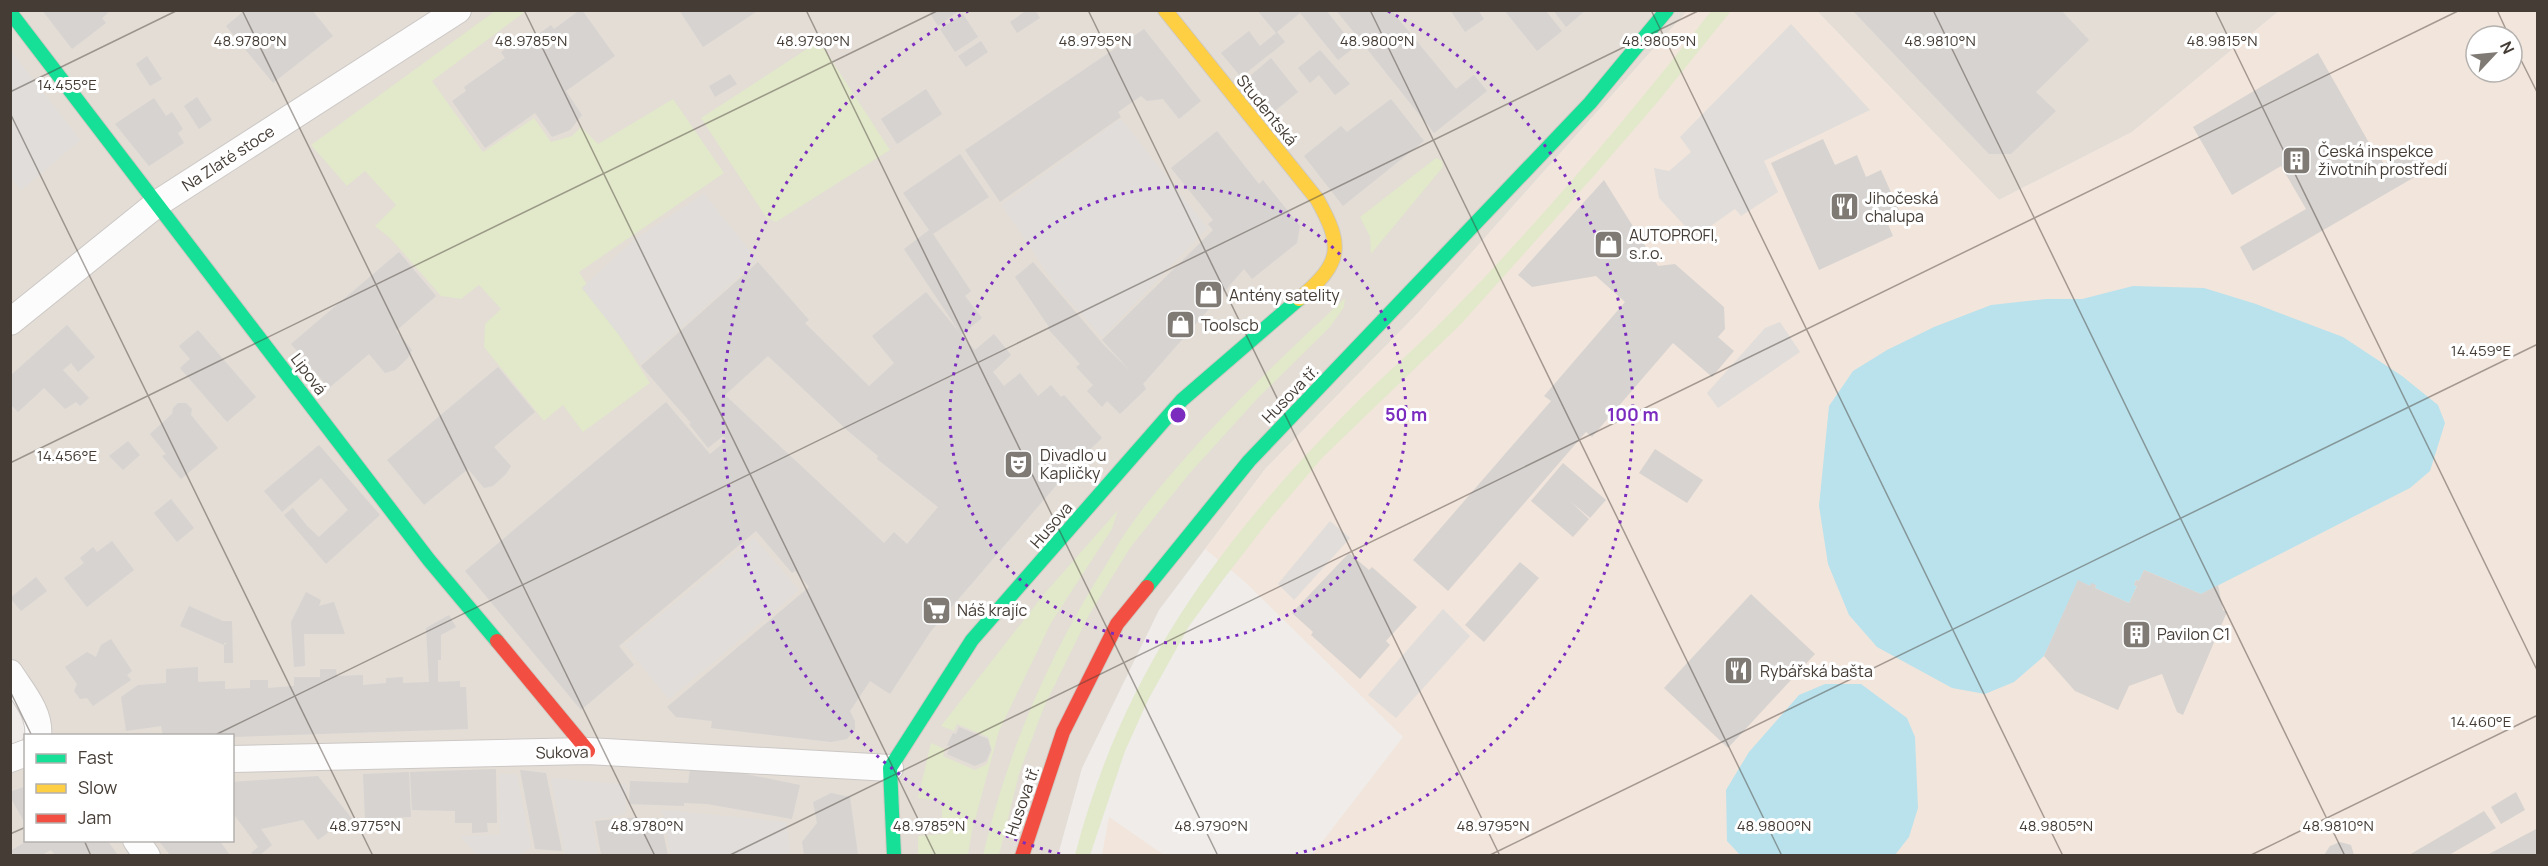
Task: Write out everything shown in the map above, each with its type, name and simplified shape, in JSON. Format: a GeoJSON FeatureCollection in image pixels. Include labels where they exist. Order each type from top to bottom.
{"type":"FeatureCollection","features":[{"type":"Feature","properties":{"kind":"street","name":"Na Zlaté stoce"},"geometry":{"type":"LineString","coordinates":[[10,322],[158,204],[458,10]]}},
{"type":"Feature","properties":{"kind":"street","name":"Studentská"},"geometry":{"type":"LineString","coordinates":[[1165,10],[1317,200],[1336,235]]}},
{"type":"Feature","properties":{"kind":"street","name":"Husova tř."},"geometry":{"type":"LineString","coordinates":[[1022,855],[1062,732],[1117,624],[1249,461],[1590,103],[1667,10]]}},
{"type":"Feature","properties":{"kind":"street","name":"Lipová"},"geometry":{"type":"LineString","coordinates":[[10,12],[448,584],[588,751]]}},
{"type":"Feature","properties":{"kind":"street","name":"Husova"},"geometry":{"type":"LineString","coordinates":[[890,768],[972,640],[1182,400],[1323,279],[1334,260],[1336,235]]}},
{"type":"Feature","properties":{"kind":"street"},"geometry":{"type":"LineString","coordinates":[[10,674],[35,713],[39,727],[38,734]]}},
{"type":"Feature","properties":{"kind":"street","name":"Sukova"},"geometry":{"type":"LineString","coordinates":[[234,759],[588,751],[890,768]]}},
{"type":"Feature","properties":{"kind":"street"},"geometry":{"type":"LineString","coordinates":[[890,768],[894,855]]}},
{"type":"Feature","properties":{"kind":"street"},"geometry":{"type":"LineString","coordinates":[[137,842],[147,855]]}},
{"type":"Feature","properties":{"kind":"shaded area"},"geometry":{"type":"Polygon","coordinates":[[[11,11],[1687,11],[1416,315],[1266,468],[1159,610],[1082,768],[1058,855],[11,855],[10,747],[21,741],[24,736],[24,842],[234,842],[234,734],[25,734],[29,727],[10,689],[11,11]]]}},
{"type":"Feature","properties":{"kind":"shaded area"},"geometry":{"type":"Polygon","coordinates":[[[1687,11],[1817,11],[1999,200],[2132,132],[2279,11],[2537,11],[2537,855],[1312,855],[1403,737],[1244,581],[1205,549],[1266,468],[1416,315],[1687,11]]]}},
{"type":"Feature","properties":{"kind":"shaded area"},"geometry":{"type":"Polygon","coordinates":[[[1817,11],[2279,11],[2132,132],[1999,200],[1817,11]]]}},
{"type":"Feature","properties":{"kind":"shaded area"},"geometry":{"type":"Polygon","coordinates":[[[1791,24],[1870,110],[1764,161],[1778,192],[1741,216],[1735,209],[1695,237],[1659,198],[1654,168],[1669,171],[1691,152],[1680,137],[1791,24]]]}},
{"type":"Feature","properties":{"kind":"shaded area"},"geometry":{"type":"Polygon","coordinates":[[[10,50],[80,140],[21,190],[11,177],[10,50]]]}},
{"type":"Feature","properties":{"kind":"shaded area"},"geometry":{"type":"Polygon","coordinates":[[[1121,119],[1207,228],[1102,337],[1055,284],[1002,205],[1121,119]]]}},
{"type":"Feature","properties":{"kind":"shaded area"},"geometry":{"type":"Polygon","coordinates":[[[704,194],[757,260],[641,363],[582,288],[634,240],[704,194]]]}},
{"type":"Feature","properties":{"kind":"shaded area"},"geometry":{"type":"Polygon","coordinates":[[[1780,322],[1800,352],[1718,408],[1707,393],[1765,328],[1780,322]]]}},
{"type":"Feature","properties":{"kind":"shaded area"},"geometry":{"type":"Polygon","coordinates":[[[1330,521],[1350,538],[1294,600],[1278,584],[1330,521]]]}},
{"type":"Feature","properties":{"kind":"shaded area"},"geometry":{"type":"Polygon","coordinates":[[[754,538],[799,590],[669,699],[625,645],[754,538]]]}},
{"type":"Feature","properties":{"kind":"shaded area"},"geometry":{"type":"Polygon","coordinates":[[[1443,609],[1470,636],[1396,718],[1368,695],[1443,609]]]}},
{"type":"Feature","properties":{"kind":"shaded area"},"geometry":{"type":"Polygon","coordinates":[[[499,774],[517,775],[531,847],[520,855],[477,855],[460,836],[500,835],[499,774]]]}},
{"type":"Feature","properties":{"kind":"shaded area"},"geometry":{"type":"Polygon","coordinates":[[[551,778],[627,785],[625,814],[592,820],[598,855],[565,855],[551,778]]]}},
{"type":"Feature","properties":{"kind":"shaded area"},"geometry":{"type":"Polygon","coordinates":[[[662,810],[786,822],[790,855],[671,855],[662,810]]]}},
{"type":"Feature","properties":{"kind":"shaded area"},"geometry":{"type":"Polygon","coordinates":[[[1109,817],[1164,855],[1102,855],[1109,817]]]}},
{"type":"Feature","properties":{"kind":"green space"},"geometry":{"type":"Polygon","coordinates":[[[1712,10],[1731,11],[1656,104],[1592,178],[1461,324],[1322,458],[1222,581],[1189,626],[1148,700],[1125,751],[1090,855],[1075,855],[1095,788],[1120,726],[1149,668],[1182,613],[1218,560],[1303,458],[1351,408],[1446,317],[1558,197],[1712,10]]]}},
{"type":"Feature","properties":{"kind":"green space"},"geometry":{"type":"Polygon","coordinates":[[[495,11],[526,11],[432,81],[483,152],[534,118],[551,142],[572,136],[581,127],[598,144],[673,99],[724,173],[579,272],[650,383],[583,432],[563,405],[544,421],[484,347],[485,324],[501,309],[479,285],[461,299],[441,296],[391,239],[375,226],[396,205],[365,171],[347,186],[311,145],[495,11]]]}},
{"type":"Feature","properties":{"kind":"green space"},"geometry":{"type":"Polygon","coordinates":[[[819,41],[890,150],[776,222],[766,217],[701,118],[819,41]]]}},
{"type":"Feature","properties":{"kind":"green space"},"geometry":{"type":"Polygon","coordinates":[[[1436,158],[1442,161],[1443,167],[1371,254],[1370,237],[1360,217],[1436,158]]]}},
{"type":"Feature","properties":{"kind":"green space"},"geometry":{"type":"Polygon","coordinates":[[[1345,298],[1344,307],[1330,327],[1257,399],[1189,474],[1130,548],[1089,615],[1044,707],[1019,774],[999,855],[983,855],[1004,780],[1047,671],[1084,602],[1123,537],[1138,514],[1215,425],[1345,298]]]}},
{"type":"Feature","properties":{"kind":"green space"},"geometry":{"type":"Polygon","coordinates":[[[1118,510],[1112,529],[1051,623],[999,731],[972,831],[968,855],[918,855],[918,836],[942,834],[942,801],[918,798],[931,743],[945,749],[943,756],[975,770],[987,764],[992,750],[988,737],[957,724],[954,731],[941,726],[1044,594],[1118,510]]]}},
{"type":"Feature","properties":{"kind":"water"},"geometry":{"type":"Polygon","coordinates":[[[2133,286],[2204,288],[2256,304],[2343,337],[2402,376],[2438,405],[2445,423],[2430,471],[2410,488],[2201,594],[2144,570],[2139,581],[2136,580],[2134,585],[2137,586],[2129,603],[2095,588],[2096,585],[2090,586],[2078,581],[2044,656],[2014,682],[1985,694],[1952,688],[1877,647],[1849,615],[1828,564],[1819,506],[1829,406],[1853,371],[1887,350],[1934,327],[1991,305],[2046,299],[2082,299],[2133,286]]]}},
{"type":"Feature","properties":{"kind":"water"},"geometry":{"type":"Polygon","coordinates":[[[1825,684],[1861,684],[1907,718],[1915,737],[1918,808],[1909,837],[1895,855],[1740,855],[1727,841],[1726,790],[1749,752],[1799,695],[1825,684]]]}},
{"type":"Feature","properties":{"kind":"building"},"geometry":{"type":"Polygon","coordinates":[[[42,10],[106,10],[108,13],[102,18],[106,23],[72,49],[42,10]]]}},
{"type":"Feature","properties":{"kind":"building"},"geometry":{"type":"Polygon","coordinates":[[[245,10],[312,10],[333,36],[273,83],[226,26],[245,10]]]}},
{"type":"Feature","properties":{"kind":"building"},"geometry":{"type":"Polygon","coordinates":[[[580,10],[615,56],[566,91],[582,115],[570,130],[552,137],[535,113],[485,148],[452,101],[466,91],[464,87],[505,58],[501,52],[520,39],[523,45],[551,25],[554,29],[580,10]]]}},
{"type":"Feature","properties":{"kind":"building"},"geometry":{"type":"Polygon","coordinates":[[[679,10],[759,10],[703,47],[679,10]]]}},
{"type":"Feature","properties":{"kind":"building"},"geometry":{"type":"Polygon","coordinates":[[[928,10],[960,10],[938,26],[928,10]]]}},
{"type":"Feature","properties":{"kind":"building"},"geometry":{"type":"Polygon","coordinates":[[[1027,10],[1035,10],[1040,18],[1017,33],[1010,22],[1027,10]]]}},
{"type":"Feature","properties":{"kind":"building"},"geometry":{"type":"Polygon","coordinates":[[[1257,10],[1326,10],[1355,47],[1338,60],[1300,13],[1277,32],[1285,42],[1241,77],[1221,53],[1249,31],[1260,46],[1276,33],[1257,10]]]}},
{"type":"Feature","properties":{"kind":"building"},"geometry":{"type":"Polygon","coordinates":[[[1336,10],[1391,10],[1456,89],[1474,75],[1487,91],[1434,133],[1336,10]]]}},
{"type":"Feature","properties":{"kind":"building"},"geometry":{"type":"Polygon","coordinates":[[[1450,10],[1478,10],[1484,19],[1465,32],[1450,10]]]}},
{"type":"Feature","properties":{"kind":"building"},"geometry":{"type":"Polygon","coordinates":[[[1504,10],[1545,10],[1562,31],[1537,51],[1504,10]]]}},
{"type":"Feature","properties":{"kind":"building"},"geometry":{"type":"Polygon","coordinates":[[[1553,10],[1586,10],[1566,27],[1553,10]]]}},
{"type":"Feature","properties":{"kind":"building"},"geometry":{"type":"Polygon","coordinates":[[[1856,10],[2061,10],[2089,40],[2036,92],[2056,111],[2011,154],[1989,154],[1854,12],[1856,10]]]}},
{"type":"Feature","properties":{"kind":"building"},"geometry":{"type":"Polygon","coordinates":[[[963,14],[978,37],[955,52],[940,29],[963,14]]]}},
{"type":"Feature","properties":{"kind":"building"},"geometry":{"type":"Polygon","coordinates":[[[1144,29],[1201,101],[1179,119],[1163,99],[1147,101],[1141,96],[1118,112],[1121,117],[1000,202],[965,150],[1144,29]]]}},
{"type":"Feature","properties":{"kind":"building"},"geometry":{"type":"Polygon","coordinates":[[[981,41],[988,52],[966,67],[958,56],[981,41]]]}},
{"type":"Feature","properties":{"kind":"building"},"geometry":{"type":"Polygon","coordinates":[[[1320,50],[1350,84],[1335,95],[1319,75],[1310,83],[1298,68],[1320,50]]]}},
{"type":"Feature","properties":{"kind":"building","name":"Česká inspekce životníh prostředí"},"geometry":{"type":"Polygon","coordinates":[[[2318,53],[2372,148],[2374,147],[2384,164],[2412,148],[2425,171],[2253,271],[2240,247],[2306,209],[2281,166],[2232,195],[2193,127],[2318,53]]]}},
{"type":"Feature","properties":{"kind":"building"},"geometry":{"type":"Polygon","coordinates":[[[147,56],[162,79],[150,86],[136,64],[147,56]]]}},
{"type":"Feature","properties":{"kind":"building"},"geometry":{"type":"Polygon","coordinates":[[[1271,58],[1298,92],[1270,115],[1244,81],[1271,58]]]}},
{"type":"Feature","properties":{"kind":"building"},"geometry":{"type":"Polygon","coordinates":[[[730,74],[737,84],[715,97],[709,86],[730,74]]]}},
{"type":"Feature","properties":{"kind":"building"},"geometry":{"type":"Polygon","coordinates":[[[926,89],[942,114],[897,144],[881,119],[926,89]]]}},
{"type":"Feature","properties":{"kind":"building"},"geometry":{"type":"Polygon","coordinates":[[[197,97],[212,120],[199,129],[184,106],[197,97]]]}},
{"type":"Feature","properties":{"kind":"building"},"geometry":{"type":"Polygon","coordinates":[[[154,98],[166,116],[172,112],[183,129],[178,133],[184,143],[149,166],[115,124],[154,98]]]}},
{"type":"Feature","properties":{"kind":"building"},"geometry":{"type":"Polygon","coordinates":[[[1391,99],[1424,141],[1343,206],[1304,156],[1341,126],[1347,132],[1391,99]]]}},
{"type":"Feature","properties":{"kind":"building"},"geometry":{"type":"Polygon","coordinates":[[[1217,131],[1259,184],[1263,180],[1300,226],[1297,243],[1252,279],[1244,269],[1143,384],[1146,389],[1120,414],[1107,401],[1102,407],[1087,391],[1093,385],[1076,367],[1080,364],[1048,329],[1049,327],[1015,277],[1033,262],[1102,343],[1131,372],[1102,340],[1213,230],[1208,224],[1213,220],[1171,168],[1217,131]]]}},
{"type":"Feature","properties":{"kind":"building","name":"Jihočeská chalupa"},"geometry":{"type":"Polygon","coordinates":[[[1823,139],[1835,165],[1857,155],[1866,177],[1881,170],[1899,210],[1885,217],[1893,236],[1819,270],[1771,163],[1823,139]]]}},
{"type":"Feature","properties":{"kind":"building"},"geometry":{"type":"Polygon","coordinates":[[[960,154],[989,197],[933,234],[971,291],[965,296],[982,318],[961,335],[975,350],[994,334],[1011,355],[993,372],[1004,386],[1020,373],[1038,396],[1051,385],[1061,397],[1064,395],[1102,438],[1072,467],[931,631],[890,694],[870,681],[850,711],[855,721],[855,729],[847,739],[831,742],[711,728],[712,721],[676,717],[667,707],[809,587],[795,571],[792,573],[756,531],[619,646],[634,665],[581,710],[465,571],[666,402],[710,454],[727,440],[723,436],[708,448],[689,424],[691,423],[641,366],[758,262],[809,320],[805,323],[869,386],[894,363],[872,336],[926,292],[960,333],[904,249],[929,230],[903,193],[960,154]],[[768,356],[725,395],[884,543],[894,532],[907,544],[938,507],[877,459],[878,456],[768,356]]]}},
{"type":"Feature","properties":{"kind":"building"},"geometry":{"type":"Polygon","coordinates":[[[1604,180],[1634,228],[1643,226],[1649,238],[1644,244],[1658,266],[1675,264],[1724,307],[1725,329],[1718,337],[1734,351],[1712,377],[1673,343],[1592,437],[1586,432],[1448,591],[1413,560],[1551,401],[1544,396],[1625,302],[1596,276],[1532,287],[1518,275],[1604,180]]]}},
{"type":"Feature","properties":{"kind":"building"},"geometry":{"type":"Polygon","coordinates":[[[399,252],[436,296],[396,331],[412,350],[408,358],[395,370],[385,373],[369,354],[329,388],[291,344],[399,252]]]}},
{"type":"Feature","properties":{"kind":"building"},"geometry":{"type":"Polygon","coordinates":[[[67,325],[95,357],[78,372],[71,363],[63,370],[89,398],[80,406],[76,402],[65,409],[44,388],[18,412],[10,404],[10,376],[67,325]]]}},
{"type":"Feature","properties":{"kind":"building"},"geometry":{"type":"Polygon","coordinates":[[[198,330],[256,397],[227,422],[180,368],[190,359],[179,346],[198,330]]]}},
{"type":"Feature","properties":{"kind":"building"},"geometry":{"type":"Polygon","coordinates":[[[498,367],[535,412],[494,447],[511,466],[493,486],[484,488],[468,469],[424,505],[387,460],[498,367]]]}},
{"type":"Feature","properties":{"kind":"building"},"geometry":{"type":"Polygon","coordinates":[[[178,403],[186,403],[192,409],[191,415],[218,448],[181,479],[162,456],[166,454],[150,434],[172,414],[173,408],[178,403]]]}},
{"type":"Feature","properties":{"kind":"building"},"geometry":{"type":"Polygon","coordinates":[[[128,441],[140,455],[123,470],[109,456],[128,441]]]}},
{"type":"Feature","properties":{"kind":"building"},"geometry":{"type":"Polygon","coordinates":[[[319,445],[380,515],[326,564],[284,515],[293,508],[319,537],[348,510],[321,478],[282,512],[264,491],[319,445]]]}},
{"type":"Feature","properties":{"kind":"building"},"geometry":{"type":"Polygon","coordinates":[[[1655,449],[1703,480],[1687,503],[1639,473],[1655,449]]]}},
{"type":"Feature","properties":{"kind":"building"},"geometry":{"type":"Polygon","coordinates":[[[1563,463],[1606,500],[1590,518],[1570,501],[1589,519],[1573,537],[1531,501],[1563,463]]]}},
{"type":"Feature","properties":{"kind":"building"},"geometry":{"type":"Polygon","coordinates":[[[171,499],[194,528],[177,542],[154,513],[171,499]]]}},
{"type":"Feature","properties":{"kind":"building"},"geometry":{"type":"Polygon","coordinates":[[[112,541],[134,570],[87,607],[64,578],[84,563],[80,558],[93,547],[97,552],[112,541]]]}},
{"type":"Feature","properties":{"kind":"building"},"geometry":{"type":"Polygon","coordinates":[[[1349,553],[1369,570],[1372,567],[1417,607],[1386,641],[1390,645],[1360,679],[1311,635],[1313,632],[1292,613],[1349,553]]]}},
{"type":"Feature","properties":{"kind":"building"},"geometry":{"type":"Polygon","coordinates":[[[1520,562],[1539,578],[1484,642],[1465,625],[1520,562]]]}},
{"type":"Feature","properties":{"kind":"building","name":"Pavilon C1"},"geometry":{"type":"Polygon","coordinates":[[[2144,570],[2201,594],[2218,585],[2223,610],[2227,612],[2183,715],[2177,712],[2162,674],[2129,686],[2118,710],[2075,691],[2044,656],[2078,580],[2090,586],[2091,583],[2096,585],[2095,588],[2129,603],[2137,586],[2134,585],[2136,580],[2139,581],[2144,570]]]}},
{"type":"Feature","properties":{"kind":"building"},"geometry":{"type":"Polygon","coordinates":[[[36,577],[47,591],[21,611],[10,598],[36,577]]]}},
{"type":"Feature","properties":{"kind":"building"},"geometry":{"type":"Polygon","coordinates":[[[306,592],[321,600],[319,606],[334,602],[345,634],[304,634],[305,666],[294,667],[291,622],[306,592]]]}},
{"type":"Feature","properties":{"kind":"building","name":"Rybářská bašta"},"geometry":{"type":"Polygon","coordinates":[[[1751,594],[1815,654],[1728,748],[1664,688],[1751,594]]]}},
{"type":"Feature","properties":{"kind":"building"},"geometry":{"type":"Polygon","coordinates":[[[189,606],[223,621],[232,621],[233,663],[224,663],[224,645],[180,626],[189,606]]]}},
{"type":"Feature","properties":{"kind":"building"},"geometry":{"type":"Polygon","coordinates":[[[449,615],[456,627],[441,635],[438,682],[460,681],[460,687],[466,687],[468,729],[234,737],[234,734],[163,734],[161,726],[126,731],[121,697],[138,685],[166,683],[166,669],[198,667],[198,682],[225,681],[225,689],[250,688],[250,680],[268,680],[268,688],[294,686],[294,677],[320,677],[320,669],[336,669],[337,676],[363,675],[363,685],[386,683],[386,678],[403,677],[403,683],[429,682],[426,628],[449,615]]]}},
{"type":"Feature","properties":{"kind":"building"},"geometry":{"type":"Polygon","coordinates":[[[111,639],[132,671],[127,675],[131,680],[93,706],[87,698],[80,699],[74,691],[77,684],[65,667],[87,652],[96,657],[101,645],[111,639]]]}},
{"type":"Feature","properties":{"kind":"building"},"geometry":{"type":"Polygon","coordinates":[[[959,727],[988,739],[991,750],[986,761],[975,766],[947,754],[950,747],[947,745],[959,727]]]}},
{"type":"Feature","properties":{"kind":"building"},"geometry":{"type":"Polygon","coordinates":[[[691,763],[800,785],[792,819],[707,804],[684,803],[684,806],[629,804],[630,781],[688,783],[691,763]]]}},
{"type":"Feature","properties":{"kind":"building"},"geometry":{"type":"Polygon","coordinates":[[[496,769],[497,823],[487,823],[488,832],[472,833],[472,823],[455,823],[455,811],[412,810],[410,772],[496,769]]]}},
{"type":"Feature","properties":{"kind":"building"},"geometry":{"type":"Polygon","coordinates":[[[520,770],[546,773],[562,851],[535,849],[520,770]]]}},
{"type":"Feature","properties":{"kind":"building"},"geometry":{"type":"Polygon","coordinates":[[[409,772],[411,817],[365,819],[363,774],[409,772]]]}},
{"type":"Feature","properties":{"kind":"building"},"geometry":{"type":"Polygon","coordinates":[[[318,776],[357,825],[348,832],[341,823],[318,840],[303,820],[261,829],[272,845],[260,855],[253,855],[251,853],[258,847],[234,815],[234,782],[318,776]]]}},
{"type":"Feature","properties":{"kind":"building"},"geometry":{"type":"Polygon","coordinates":[[[24,787],[24,822],[10,797],[10,792],[24,787]]]}},
{"type":"Feature","properties":{"kind":"building"},"geometry":{"type":"Polygon","coordinates":[[[2516,792],[2525,810],[2501,824],[2491,807],[2516,792]]]}},
{"type":"Feature","properties":{"kind":"building"},"geometry":{"type":"Polygon","coordinates":[[[831,793],[850,797],[858,855],[804,855],[802,842],[817,823],[813,802],[831,793]]]}},
{"type":"Feature","properties":{"kind":"building"},"geometry":{"type":"Polygon","coordinates":[[[2484,811],[2496,828],[2449,855],[2409,855],[2484,811]]]}},
{"type":"Feature","properties":{"kind":"building"},"geometry":{"type":"Polygon","coordinates":[[[638,817],[640,822],[660,818],[668,855],[601,855],[595,821],[638,817]]]}},
{"type":"Feature","properties":{"kind":"building"},"geometry":{"type":"Polygon","coordinates":[[[2538,828],[2538,855],[2487,855],[2538,828]]]}},
{"type":"Feature","properties":{"kind":"building"},"geometry":{"type":"Polygon","coordinates":[[[26,842],[108,842],[118,855],[55,855],[51,850],[42,855],[10,855],[10,851],[26,842]]]}},
{"type":"Feature","properties":{"kind":"building"},"geometry":{"type":"Polygon","coordinates":[[[160,842],[220,842],[230,855],[170,855],[160,842]]]}},
{"type":"Feature","properties":{"kind":"building"},"geometry":{"type":"Polygon","coordinates":[[[2340,842],[2351,845],[2354,855],[2324,855],[2330,846],[2340,842]]]}},
{"type":"Feature","properties":{"kind":"traffic: fast"},"geometry":{"type":"LineString","coordinates":[[1147,587],[1249,461],[1590,103],[1667,10]]}},
{"type":"Feature","properties":{"kind":"traffic: fast"},"geometry":{"type":"LineString","coordinates":[[10,12],[429,560],[497,641]]}},
{"type":"Feature","properties":{"kind":"traffic: fast"},"geometry":{"type":"LineString","coordinates":[[894,856],[890,768],[972,640],[1182,400],[1299,299]]}},
{"type":"Feature","properties":{"kind":"traffic: slow"},"geometry":{"type":"LineString","coordinates":[[1165,10],[1317,199],[1326,216],[1335,242],[1331,264],[1324,275],[1299,299]]}},
{"type":"Feature","properties":{"kind":"traffic: jam"},"geometry":{"type":"LineString","coordinates":[[1022,856],[1063,732],[1117,624],[1147,587]]}},
{"type":"Feature","properties":{"kind":"traffic: jam"},"geometry":{"type":"LineString","coordinates":[[497,641],[588,751]]}},
{"type":"Feature","properties":{"kind":"place","name":"Česká inspekce životníh prostředí"},"geometry":{"type":"Point","coordinates":[2297,160]}},
{"type":"Feature","properties":{"kind":"place","name":"Jihočeská chalupa"},"geometry":{"type":"Point","coordinates":[1844,207]}},
{"type":"Feature","properties":{"kind":"place","name":"AUTOPROFI, s.r.o."},"geometry":{"type":"Point","coordinates":[1608,244]}},
{"type":"Feature","properties":{"kind":"place","name":"Antény satelity"},"geometry":{"type":"Point","coordinates":[1208,295]}},
{"type":"Feature","properties":{"kind":"place","name":"Toolscb"},"geometry":{"type":"Point","coordinates":[1180,325]}},
{"type":"Feature","properties":{"kind":"place","name":"Divadlo u Kapličky"},"geometry":{"type":"Point","coordinates":[1019,464]}},
{"type":"Feature","properties":{"kind":"place","name":"Náš krajíc"},"geometry":{"type":"Point","coordinates":[936,610]}},
{"type":"Feature","properties":{"kind":"place","name":"Pavilon C1"},"geometry":{"type":"Point","coordinates":[2136,634]}},
{"type":"Feature","properties":{"kind":"place","name":"Rybářská bašta"},"geometry":{"type":"Point","coordinates":[1739,671]}}]}
